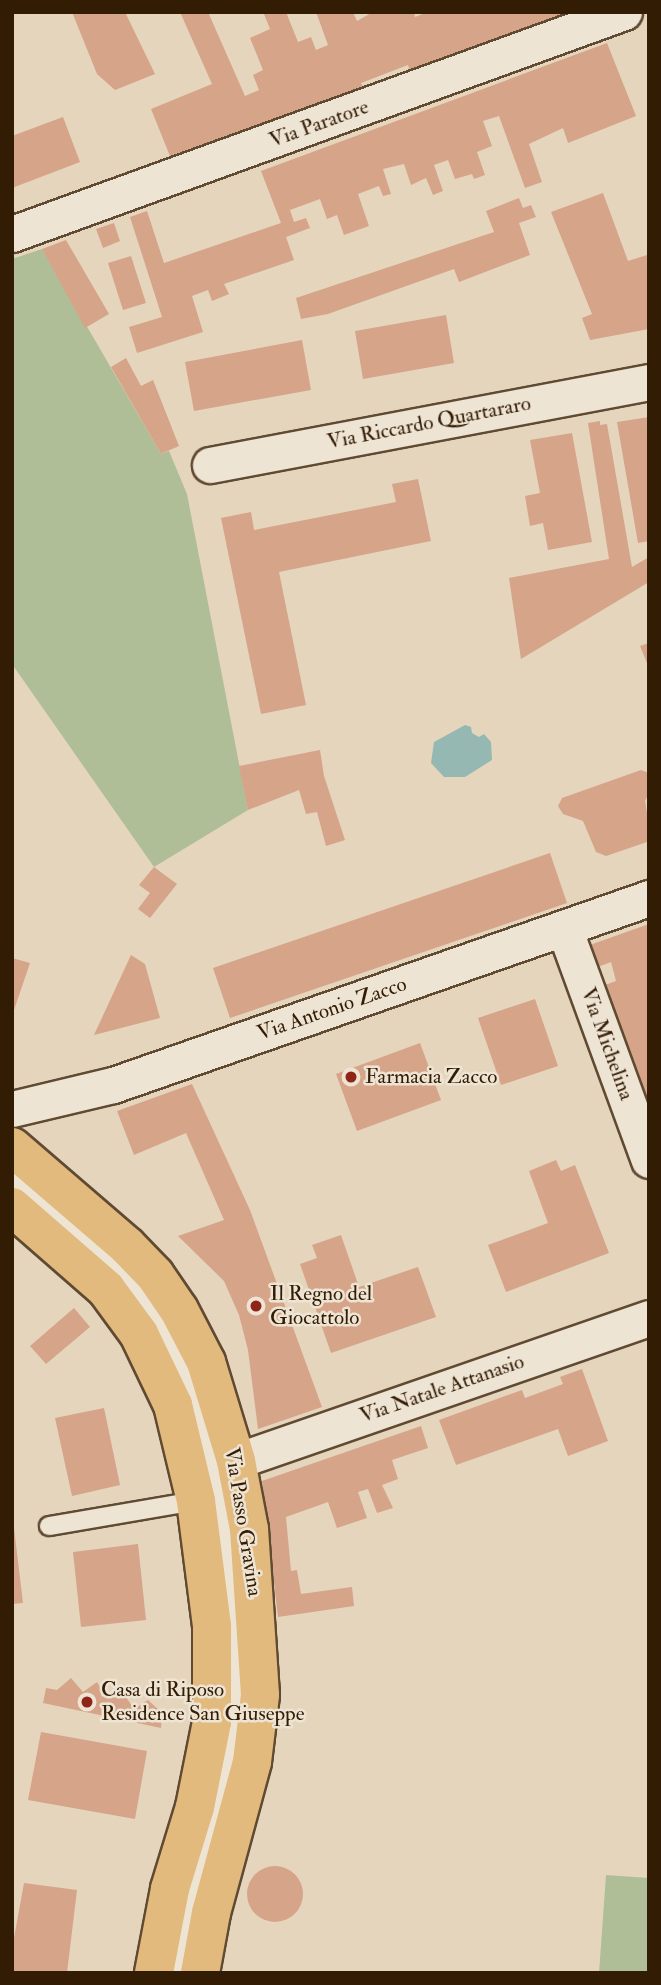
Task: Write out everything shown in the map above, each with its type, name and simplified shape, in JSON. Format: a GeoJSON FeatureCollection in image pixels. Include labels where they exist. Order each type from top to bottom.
{"type":"FeatureCollection","features":[{"type":"Feature","properties":{"kind":"main road","name":"Via Passo Gravina"},"geometry":{"type":"LineString","coordinates":[[12,1147],[127,1246],[155,1275],[179,1310],[206,1362],[236,1461],[248,1529],[260,1695],[252,1762],[211,1913],[200,1973]]}},
{"type":"Feature","properties":{"kind":"main road","name":"Via Passo Gravina"},"geometry":{"type":"LineString","coordinates":[[12,1207],[106,1289],[139,1334],[173,1405],[196,1501],[212,1626],[212,1722],[195,1807],[170,1889],[154,1973]]}},
{"type":"Feature","properties":{"kind":"street","name":"Via Paratore"},"geometry":{"type":"LineString","coordinates":[[12,234],[624,12]]}},
{"type":"Feature","properties":{"kind":"street","name":"Via Riccardo Quartararo"},"geometry":{"type":"LineString","coordinates":[[210,466],[649,382]]}},
{"type":"Feature","properties":{"kind":"street","name":"Via Antonio Zacco"},"geometry":{"type":"LineString","coordinates":[[12,1109],[113,1085],[649,898]]}},
{"type":"Feature","properties":{"kind":"street","name":"Via Michelina"},"geometry":{"type":"LineString","coordinates":[[564,928],[649,1160]]}},
{"type":"Feature","properties":{"kind":"street","name":"Via Natale Attanasio"},"geometry":{"type":"LineString","coordinates":[[236,1461],[649,1318]]}},
{"type":"Feature","properties":{"kind":"lane"},"geometry":{"type":"LineString","coordinates":[[12,1177],[76,1228],[124,1274],[147,1303],[171,1343],[195,1398],[215,1472],[231,1582],[236,1698],[234,1731],[220,1810],[191,1902],[176,1973]]}},
{"type":"Feature","properties":{"kind":"lane"},"geometry":{"type":"LineString","coordinates":[[49,1525],[196,1501]]}},
{"type":"Feature","properties":{"kind":"green space"},"geometry":{"type":"Polygon","coordinates":[[[42,249],[161,454],[169,451],[187,494],[248,810],[154,867],[12,664],[12,259],[42,249]]]}},
{"type":"Feature","properties":{"kind":"green space"},"geometry":{"type":"Polygon","coordinates":[[[606,1875],[649,1878],[649,1973],[599,1973],[606,1875]]]}},
{"type":"Feature","properties":{"kind":"water"},"geometry":{"type":"Polygon","coordinates":[[[465,725],[471,727],[472,733],[479,737],[484,734],[491,742],[492,760],[465,777],[444,777],[431,763],[434,742],[465,725]]]}},
{"type":"Feature","properties":{"kind":"building"},"geometry":{"type":"Polygon","coordinates":[[[72,12],[125,12],[155,74],[115,90],[97,74],[72,12]]]}},
{"type":"Feature","properties":{"kind":"building"},"geometry":{"type":"Polygon","coordinates":[[[180,12],[208,12],[245,96],[259,90],[253,75],[263,70],[250,38],[270,29],[264,14],[268,12],[286,12],[298,42],[311,37],[316,50],[328,45],[316,12],[353,12],[357,21],[373,12],[414,12],[415,17],[428,12],[571,12],[410,71],[408,65],[361,83],[363,87],[170,156],[151,109],[212,84],[180,12]]]}},
{"type":"Feature","properties":{"kind":"building"},"geometry":{"type":"Polygon","coordinates":[[[607,43],[636,116],[568,143],[563,128],[529,144],[542,182],[525,188],[499,116],[483,121],[492,146],[477,152],[485,175],[474,179],[472,174],[455,179],[448,160],[434,165],[443,191],[433,195],[426,178],[411,185],[404,164],[383,169],[391,194],[383,196],[379,186],[358,194],[369,226],[344,235],[337,215],[327,219],[320,199],[290,210],[294,222],[306,218],[310,228],[286,237],[294,260],[224,284],[229,294],[212,301],[208,290],[192,296],[203,332],[137,353],[129,327],[162,317],[130,217],[147,211],[164,263],[281,223],[261,171],[607,43]]]}},
{"type":"Feature","properties":{"kind":"building"},"geometry":{"type":"Polygon","coordinates":[[[63,117],[80,162],[12,188],[12,136],[63,117]]]}},
{"type":"Feature","properties":{"kind":"building"},"geometry":{"type":"Polygon","coordinates":[[[603,193],[628,261],[647,255],[649,259],[649,329],[590,340],[582,318],[592,314],[551,212],[603,193]]]}},
{"type":"Feature","properties":{"kind":"building"},"geometry":{"type":"Polygon","coordinates":[[[519,198],[523,208],[531,205],[536,217],[519,223],[530,255],[459,282],[454,269],[328,314],[301,319],[296,298],[494,232],[486,211],[519,198]]]}},
{"type":"Feature","properties":{"kind":"building"},"geometry":{"type":"Polygon","coordinates":[[[114,223],[120,241],[103,248],[96,229],[114,223]]]}},
{"type":"Feature","properties":{"kind":"building"},"geometry":{"type":"Polygon","coordinates":[[[66,240],[109,314],[85,328],[42,249],[66,240]]]}},
{"type":"Feature","properties":{"kind":"building"},"geometry":{"type":"Polygon","coordinates":[[[131,256],[146,303],[123,310],[108,263],[131,256]]]}},
{"type":"Feature","properties":{"kind":"building"},"geometry":{"type":"Polygon","coordinates":[[[446,315],[454,363],[363,379],[355,331],[446,315]]]}},
{"type":"Feature","properties":{"kind":"building"},"geometry":{"type":"Polygon","coordinates":[[[302,340],[311,390],[194,411],[185,362],[302,340]]]}},
{"type":"Feature","properties":{"kind":"building"},"geometry":{"type":"Polygon","coordinates":[[[126,358],[141,386],[153,380],[179,446],[161,454],[111,367],[126,358]]]}},
{"type":"Feature","properties":{"kind":"building"},"geometry":{"type":"Polygon","coordinates":[[[649,417],[649,541],[638,543],[617,422],[649,417]]]}},
{"type":"Feature","properties":{"kind":"building"},"geometry":{"type":"Polygon","coordinates":[[[600,421],[600,425],[607,424],[632,567],[649,557],[649,582],[521,659],[509,578],[609,559],[588,423],[600,421]]]}},
{"type":"Feature","properties":{"kind":"building"},"geometry":{"type":"Polygon","coordinates":[[[572,433],[592,542],[548,550],[543,523],[530,526],[525,496],[540,493],[530,440],[572,433]]]}},
{"type":"Feature","properties":{"kind":"building"},"geometry":{"type":"Polygon","coordinates":[[[418,479],[431,541],[279,572],[306,705],[261,714],[221,518],[251,512],[254,530],[396,502],[392,484],[418,479]]]}},
{"type":"Feature","properties":{"kind":"building"},"geometry":{"type":"Polygon","coordinates":[[[649,643],[649,668],[640,646],[649,643]]]}},
{"type":"Feature","properties":{"kind":"building"},"geometry":{"type":"Polygon","coordinates":[[[320,750],[324,776],[345,840],[326,846],[317,812],[306,814],[299,790],[248,810],[239,766],[320,750]]]}},
{"type":"Feature","properties":{"kind":"building"},"geometry":{"type":"Polygon","coordinates":[[[641,770],[649,773],[649,793],[645,801],[649,825],[647,842],[606,856],[596,852],[583,821],[563,814],[558,806],[562,798],[641,770]]]}},
{"type":"Feature","properties":{"kind":"building"},"geometry":{"type":"Polygon","coordinates":[[[550,853],[567,903],[230,1018],[213,968],[550,853]]]}},
{"type":"Feature","properties":{"kind":"building"},"geometry":{"type":"Polygon","coordinates":[[[154,867],[177,884],[150,918],[138,909],[150,893],[139,885],[154,867]]]}},
{"type":"Feature","properties":{"kind":"building"},"geometry":{"type":"Polygon","coordinates":[[[649,924],[649,1113],[602,986],[616,981],[611,962],[595,968],[587,946],[649,924]]]}},
{"type":"Feature","properties":{"kind":"building"},"geometry":{"type":"Polygon","coordinates":[[[131,955],[145,964],[160,1018],[94,1035],[131,955]]]}},
{"type":"Feature","properties":{"kind":"building"},"geometry":{"type":"Polygon","coordinates":[[[12,958],[30,963],[14,1010],[12,1009],[12,958]]]}},
{"type":"Feature","properties":{"kind":"building"},"geometry":{"type":"Polygon","coordinates":[[[535,999],[558,1066],[501,1085],[478,1018],[535,999]]]}},
{"type":"Feature","properties":{"kind":"building"},"geometry":{"type":"Polygon","coordinates":[[[420,1043],[441,1100],[357,1131],[336,1074],[420,1043]]]}},
{"type":"Feature","properties":{"kind":"building"},"geometry":{"type":"Polygon","coordinates":[[[192,1084],[250,1210],[322,1407],[258,1429],[248,1350],[239,1315],[224,1281],[178,1236],[224,1220],[186,1133],[134,1155],[117,1111],[192,1084]]]}},
{"type":"Feature","properties":{"kind":"building"},"geometry":{"type":"Polygon","coordinates":[[[556,1160],[561,1171],[575,1165],[609,1253],[506,1292],[488,1245],[548,1223],[529,1171],[556,1160]]]}},
{"type":"Feature","properties":{"kind":"building"},"geometry":{"type":"Polygon","coordinates":[[[341,1235],[359,1287],[418,1267],[436,1317],[331,1353],[300,1264],[317,1258],[312,1245],[341,1235]]]}},
{"type":"Feature","properties":{"kind":"building"},"geometry":{"type":"Polygon","coordinates":[[[74,1308],[90,1327],[46,1364],[30,1346],[74,1308]]]}},
{"type":"Feature","properties":{"kind":"building"},"geometry":{"type":"Polygon","coordinates":[[[582,1369],[608,1441],[568,1456],[558,1429],[456,1465],[439,1420],[522,1390],[525,1398],[563,1384],[560,1377],[582,1369]]]}},
{"type":"Feature","properties":{"kind":"building"},"geometry":{"type":"Polygon","coordinates":[[[104,1408],[120,1485],[72,1496],[55,1418],[104,1408]]]}},
{"type":"Feature","properties":{"kind":"building"},"geometry":{"type":"Polygon","coordinates":[[[421,1426],[428,1448],[392,1460],[398,1479],[382,1485],[393,1508],[377,1513],[368,1489],[358,1492],[367,1518],[337,1528],[328,1502],[286,1517],[291,1571],[297,1570],[301,1594],[352,1587],[354,1606],[278,1617],[262,1481],[421,1426]]]}},
{"type":"Feature","properties":{"kind":"building"},"geometry":{"type":"Polygon","coordinates":[[[12,1511],[23,1603],[12,1604],[12,1511]]]}},
{"type":"Feature","properties":{"kind":"building"},"geometry":{"type":"Polygon","coordinates":[[[138,1544],[146,1620],[81,1627],[73,1552],[138,1544]]]}},
{"type":"Feature","properties":{"kind":"building","name":"Casa di Riposo Residence San Giuseppe"},"geometry":{"type":"Polygon","coordinates":[[[71,1678],[83,1692],[97,1682],[106,1697],[120,1688],[134,1709],[148,1700],[162,1713],[161,1728],[43,1703],[46,1688],[57,1690],[71,1678]]]}},
{"type":"Feature","properties":{"kind":"building"},"geometry":{"type":"Polygon","coordinates":[[[41,1732],[147,1751],[135,1819],[28,1800],[41,1732]]]}},
{"type":"Feature","properties":{"kind":"building"},"geometry":{"type":"Polygon","coordinates":[[[275,1866],[295,1874],[303,1894],[295,1914],[275,1922],[255,1914],[247,1894],[255,1874],[275,1866]]]}},
{"type":"Feature","properties":{"kind":"building"},"geometry":{"type":"Polygon","coordinates":[[[24,1883],[77,1890],[67,1973],[12,1973],[12,1949],[24,1883]]]}},
{"type":"Feature","properties":{"kind":"place","name":"Farmacia Zacco"},"geometry":{"type":"Point","coordinates":[351,1077]}},
{"type":"Feature","properties":{"kind":"place","name":"Il Regno del Giocattolo"},"geometry":{"type":"Point","coordinates":[256,1306]}},
{"type":"Feature","properties":{"kind":"place","name":"Casa di Riposo Residence San Giuseppe"},"geometry":{"type":"Point","coordinates":[87,1702]}}]}
